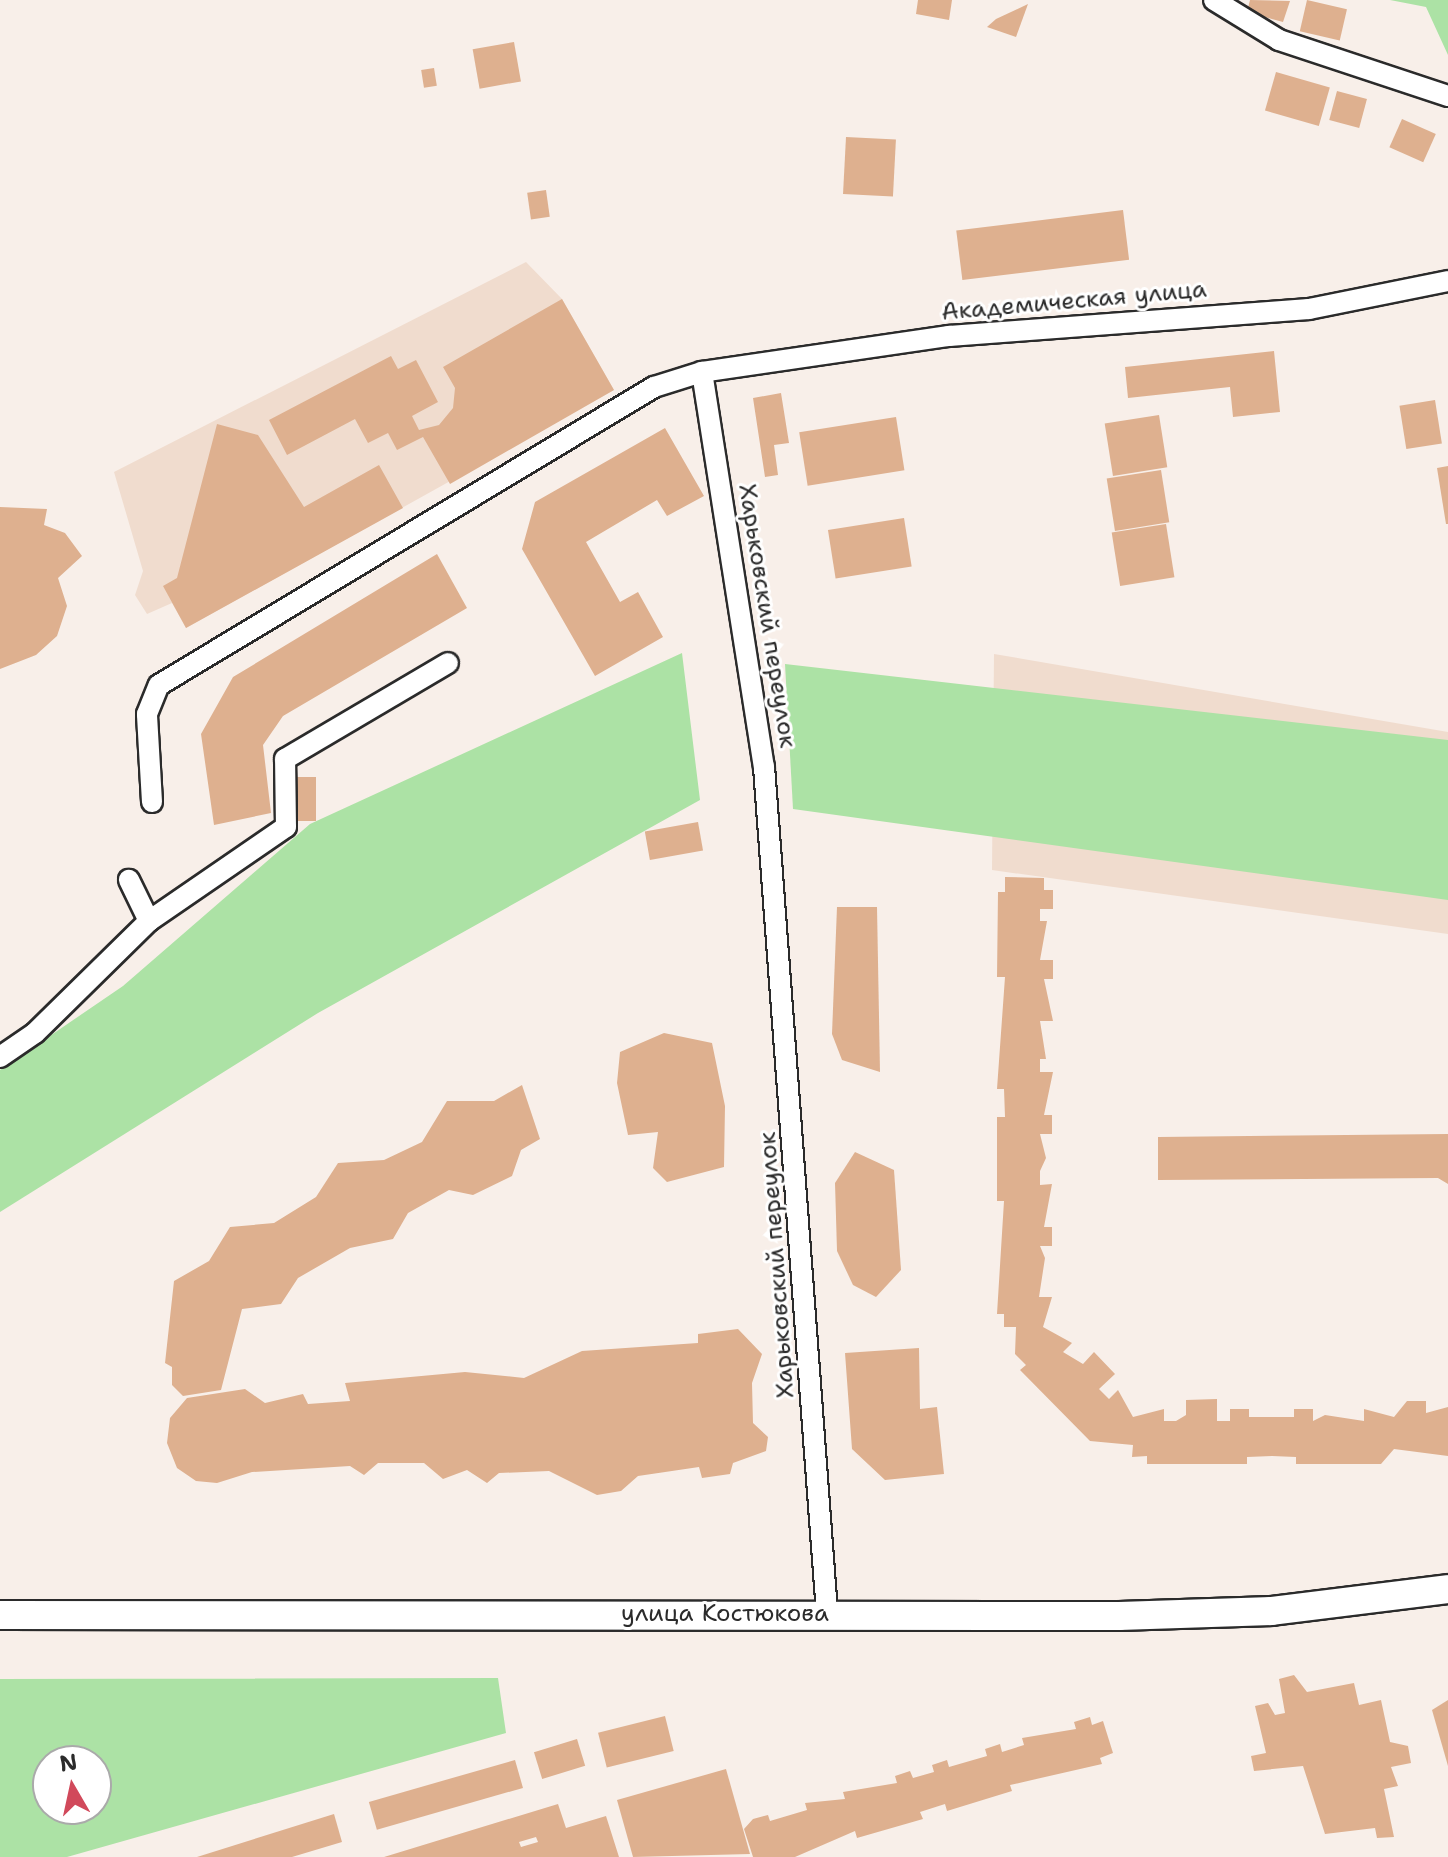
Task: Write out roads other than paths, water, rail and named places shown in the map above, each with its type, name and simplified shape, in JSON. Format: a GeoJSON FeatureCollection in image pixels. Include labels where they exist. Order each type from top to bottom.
{"type":"FeatureCollection","features":[{"type":"Feature","properties":{"kind":"main road","name":"улица Костюкова"},"geometry":{"type":"LineString","coordinates":[[0,1615],[1272,1611],[1448,1589]]}},
{"type":"Feature","properties":{"kind":"street"},"geometry":{"type":"LineString","coordinates":[[1214,0],[1279,40],[1448,96]]}},
{"type":"Feature","properties":{"kind":"street","name":"Академическая улица"},"geometry":{"type":"LineString","coordinates":[[702,372],[949,336],[1309,309],[1448,281]]}},
{"type":"Feature","properties":{"kind":"street"},"geometry":{"type":"LineString","coordinates":[[152,802],[147,714],[159,685],[654,387],[702,372]]}},
{"type":"Feature","properties":{"kind":"street","name":"Харьковский переулок"},"geometry":{"type":"LineString","coordinates":[[702,372],[764,767],[827,1613]]}},
{"type":"Feature","properties":{"kind":"street"},"geometry":{"type":"LineString","coordinates":[[0,1057],[35,1033],[149,921],[286,827],[285,759],[448,663]]}},
{"type":"Feature","properties":{"kind":"street"},"geometry":{"type":"LineString","coordinates":[[129,880],[149,921]]}}]}
